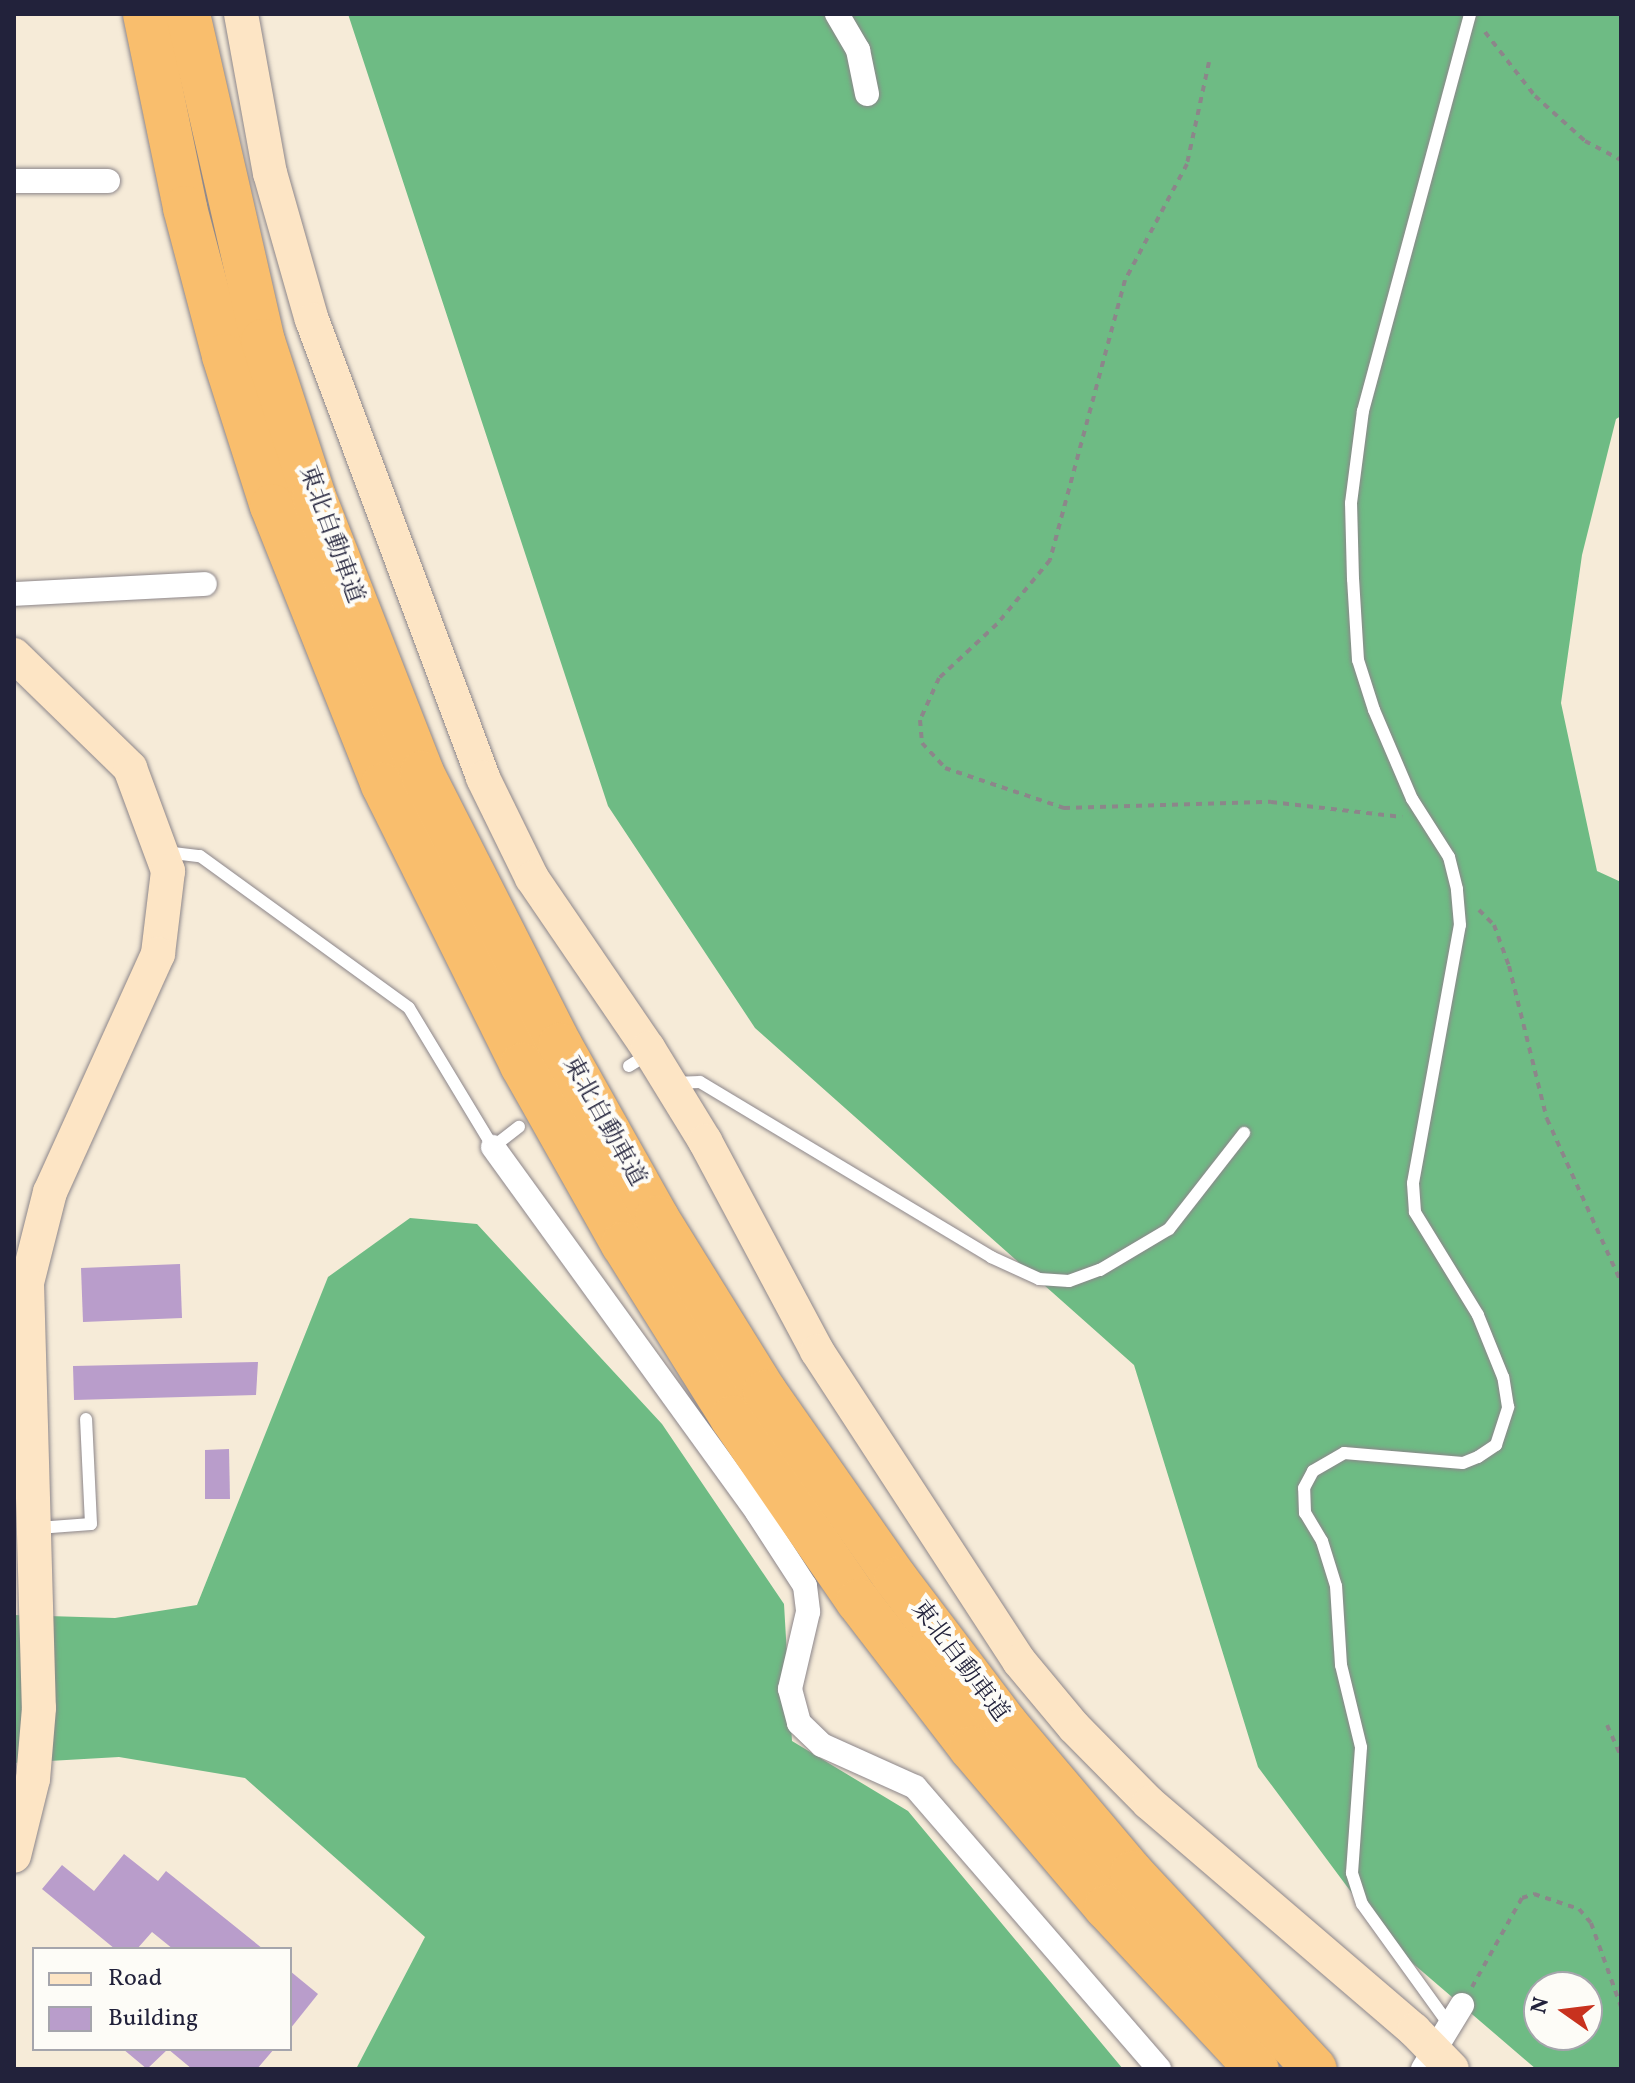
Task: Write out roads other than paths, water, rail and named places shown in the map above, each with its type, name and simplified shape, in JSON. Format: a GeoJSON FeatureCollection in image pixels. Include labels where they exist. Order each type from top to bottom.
{"type":"FeatureCollection","features":[{"type":"Feature","properties":{"kind":"highway","name":"東北自動車道"},"geometry":{"type":"LineString","coordinates":[[145,14],[188,223],[224,356],[272,506],[383,785],[522,1065],[623,1244],[732,1418],[858,1601],[971,1748],[1106,1907],[1257,2069]]}},
{"type":"Feature","properties":{"kind":"highway","name":"東北自動車道"},"geometry":{"type":"LineString","coordinates":[[188,14],[263,341],[314,497],[422,773],[560,1045],[657,1218],[765,1392],[896,1579],[1006,1724],[1113,1850],[1315,2069]]}},
{"type":"Feature","properties":{"kind":"street"},"geometry":{"type":"LineString","coordinates":[[241,14],[270,173],[312,320],[483,778],[532,878],[640,1060],[669,1083],[817,1351],[1019,1661],[1074,1727],[1149,1803],[1442,2047]]}},
{"type":"Feature","properties":{"kind":"street"},"geometry":{"type":"LineString","coordinates":[[837,14],[858,50],[867,94]]}},
{"type":"Feature","properties":{"kind":"street"},"geometry":{"type":"LineString","coordinates":[[14,181],[108,181]]}},
{"type":"Feature","properties":{"kind":"street"},"geometry":{"type":"LineString","coordinates":[[14,594],[205,584]]}},
{"type":"Feature","properties":{"kind":"street"},"geometry":{"type":"LineString","coordinates":[[14,655],[130,768],[164,852],[167,909],[158,954],[50,1192],[20,1284],[39,1708],[33,1779],[14,1856]]}},
{"type":"Feature","properties":{"kind":"street"},"geometry":{"type":"LineString","coordinates":[[493,1147],[757,1512],[805,1586],[808,1612],[790,1689],[799,1723],[822,1745],[915,1787],[1159,2069]]}},
{"type":"Feature","properties":{"kind":"lane"},"geometry":{"type":"LineString","coordinates":[[1442,2047],[1362,1904],[1352,1873],[1361,1747],[1341,1665],[1336,1586],[1322,1541],[1305,1513],[1304,1488],[1313,1471],[1344,1453],[1463,1463],[1496,1445],[1506,1426],[1503,1377],[1478,1315],[1415,1212],[1413,1183],[1460,925],[1457,889],[1449,857],[1425,820],[1374,710],[1358,660],[1351,503],[1363,411],[1470,14]]}},
{"type":"Feature","properties":{"kind":"lane"},"geometry":{"type":"LineString","coordinates":[[164,852],[200,856],[409,1008],[493,1147],[519,1127]]}},
{"type":"Feature","properties":{"kind":"lane"},"geometry":{"type":"LineString","coordinates":[[669,1083],[700,1082],[1011,1269],[1039,1279],[1069,1281],[1100,1270],[1169,1229],[1244,1133]]}},
{"type":"Feature","properties":{"kind":"lane"},"geometry":{"type":"LineString","coordinates":[[30,1529],[91,1524],[86,1419]]}}]}
